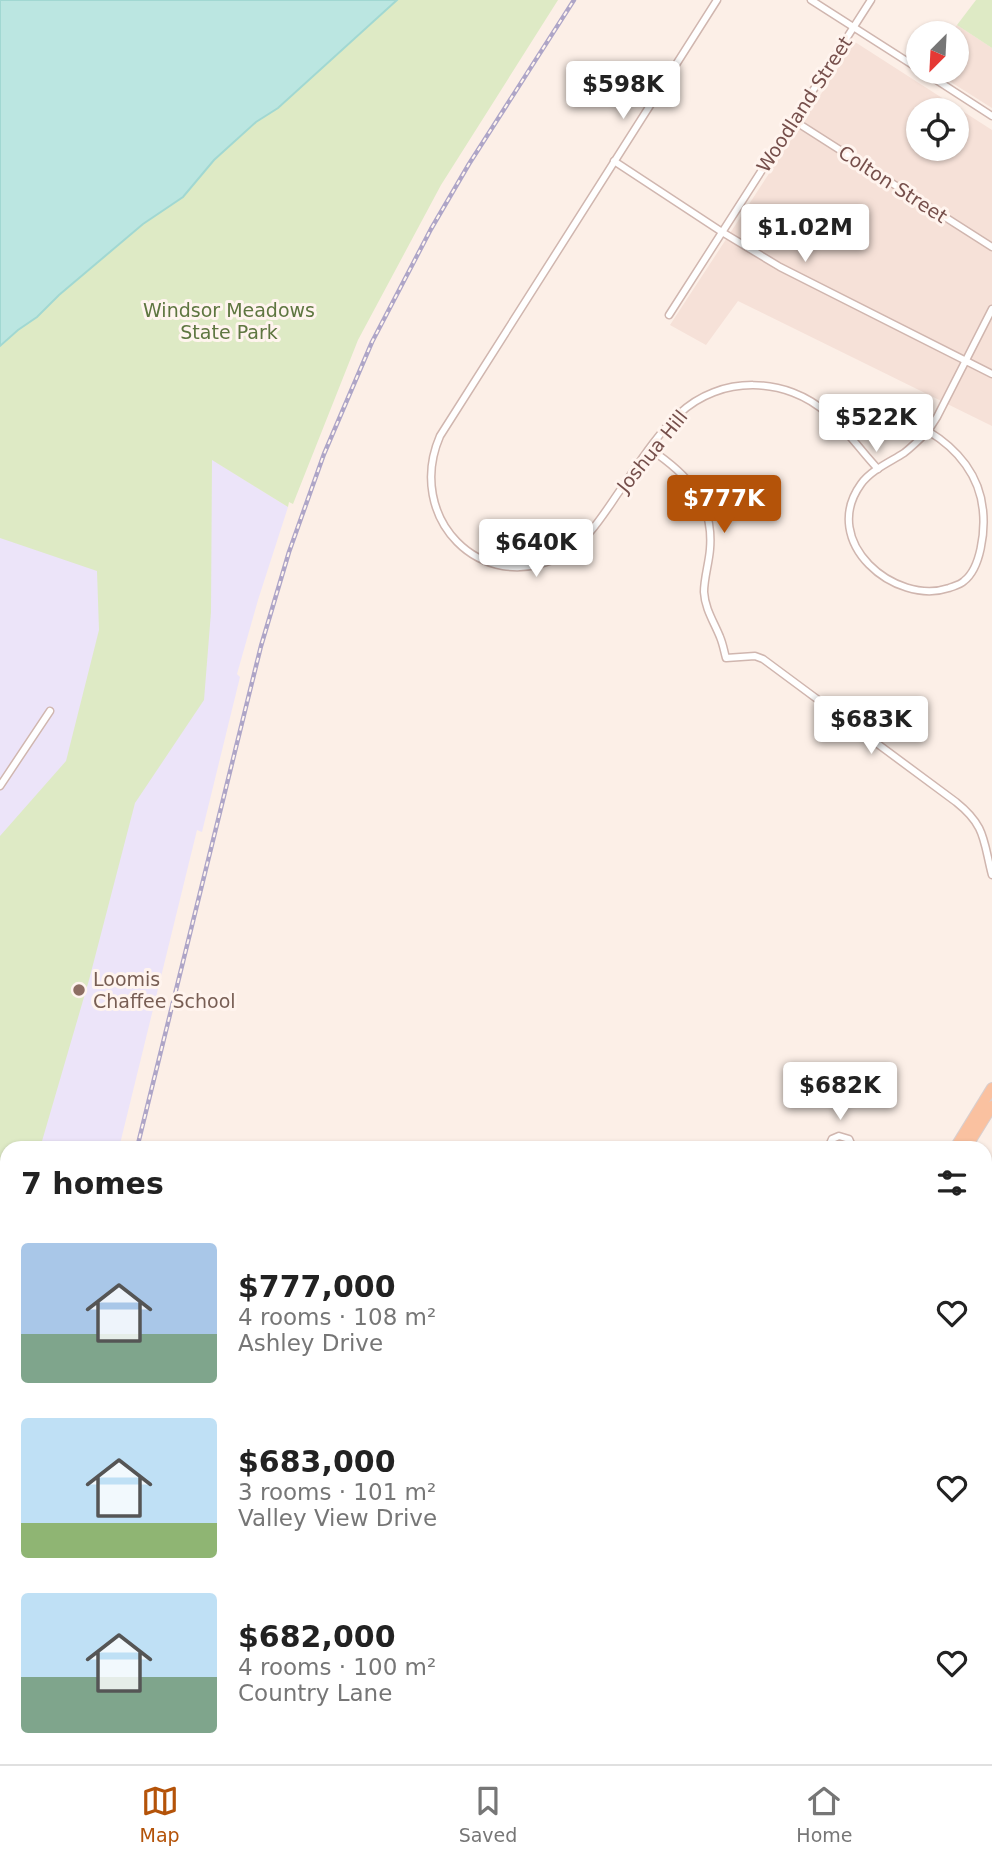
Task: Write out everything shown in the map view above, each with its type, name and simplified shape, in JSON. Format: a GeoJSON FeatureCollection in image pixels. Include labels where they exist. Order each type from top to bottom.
{"type":"FeatureCollection","features":[{"type":"Feature","properties":{"kind":"main road"},"geometry":{"type":"LineString","coordinates":[[959,1141],[992,1088]]}},
{"type":"Feature","properties":{"kind":"main road"},"geometry":{"type":"LineString","coordinates":[[970,1141],[992,1106]]}},
{"type":"Feature","properties":{"kind":"street","name":"Joshua Hill"},"geometry":{"type":"LineString","coordinates":[[717,0],[440,436],[434,448],[430,470],[431,491],[438,516],[456,541],[482,559],[514,567],[546,562],[569,552],[586,536],[671,421],[698,398],[740,386],[772,386],[800,395],[828,413],[878,469]]}},
{"type":"Feature","properties":{"kind":"street"},"geometry":{"type":"LineString","coordinates":[[811,0],[906,61]]}},
{"type":"Feature","properties":{"kind":"street","name":"Woodland Street"},"geometry":{"type":"LineString","coordinates":[[669,315],[871,0]]}},
{"type":"Feature","properties":{"kind":"street"},"geometry":{"type":"LineString","coordinates":[[943,84],[992,116]]}},
{"type":"Feature","properties":{"kind":"street","name":"Colton Street"},"geometry":{"type":"LineString","coordinates":[[793,120],[992,247]]}},
{"type":"Feature","properties":{"kind":"street"},"geometry":{"type":"LineString","coordinates":[[614,161],[780,267],[992,374]]}},
{"type":"Feature","properties":{"kind":"street"},"geometry":{"type":"LineString","coordinates":[[928,431],[955,451],[967,465],[977,484],[983,513],[983,540],[975,568],[966,580],[936,592],[894,582],[871,567],[858,552],[849,534],[849,515],[861,483],[916,444],[928,431],[992,309]]}},
{"type":"Feature","properties":{"kind":"street"},"geometry":{"type":"LineString","coordinates":[[650,449],[691,482],[709,520],[711,546],[704,589],[705,602],[726,658],[755,656],[763,659],[956,802],[978,823],[992,875]]}},
{"type":"Feature","properties":{"kind":"street"},"geometry":{"type":"LineString","coordinates":[[0,786],[50,711]]}},
{"type":"Feature","properties":{"kind":"street"},"geometry":{"type":"LineString","coordinates":[[831,1141],[839,1136],[850,1141]]}},
{"type":"Feature","properties":{"kind":"shaded area"},"geometry":{"type":"Polygon","coordinates":[[[970,34],[992,48],[992,108],[954,84],[970,84],[970,34]]]}},
{"type":"Feature","properties":{"kind":"shaded area"},"geometry":{"type":"Polygon","coordinates":[[[855,42],[906,75],[906,84],[920,84],[942,98],[906,98],[906,161],[969,161],[969,115],[992,130],[992,426],[738,301],[706,345],[670,325],[855,42]]]}},
{"type":"Feature","properties":{"kind":"shaded area","name":"Loomis Chaffee School"},"geometry":{"type":"Polygon","coordinates":[[[12,335],[288,507],[237,674],[240,677],[202,832],[197,830],[121,1141],[0,1141],[0,346],[12,335]]]}},
{"type":"Feature","properties":{"kind":"green space","name":"Windsor Meadows State Park"},"geometry":{"type":"Polygon","coordinates":[[[397,0],[558,0],[441,185],[358,340],[293,504],[289,502],[288,507],[212,460],[211,612],[204,700],[135,803],[89,980],[42,1141],[0,1141],[0,836],[66,761],[99,630],[97,571],[0,538],[0,346],[143,224],[183,197],[214,160],[256,122],[278,108],[397,0]]]}},
{"type":"Feature","properties":{"kind":"green space"},"geometry":{"type":"Polygon","coordinates":[[[976,0],[992,0],[992,48],[970,34],[970,21],[960,21],[976,0]]]}},
{"type":"Feature","properties":{"kind":"water"},"geometry":{"type":"Polygon","coordinates":[[[0,0],[397,0],[278,108],[256,122],[214,160],[183,197],[143,224],[0,346],[0,0]]]}},
{"type":"Feature","properties":{"kind":"railway"},"geometry":{"type":"LineString","coordinates":[[139,1141],[261,646],[289,552],[324,454],[372,342],[431,229],[469,164],[574,0]]}},
{"type":"Feature","properties":{"kind":"place","name":"Loomis Chaffee School"},"geometry":{"type":"Point","coordinates":[79,990]}}]}
